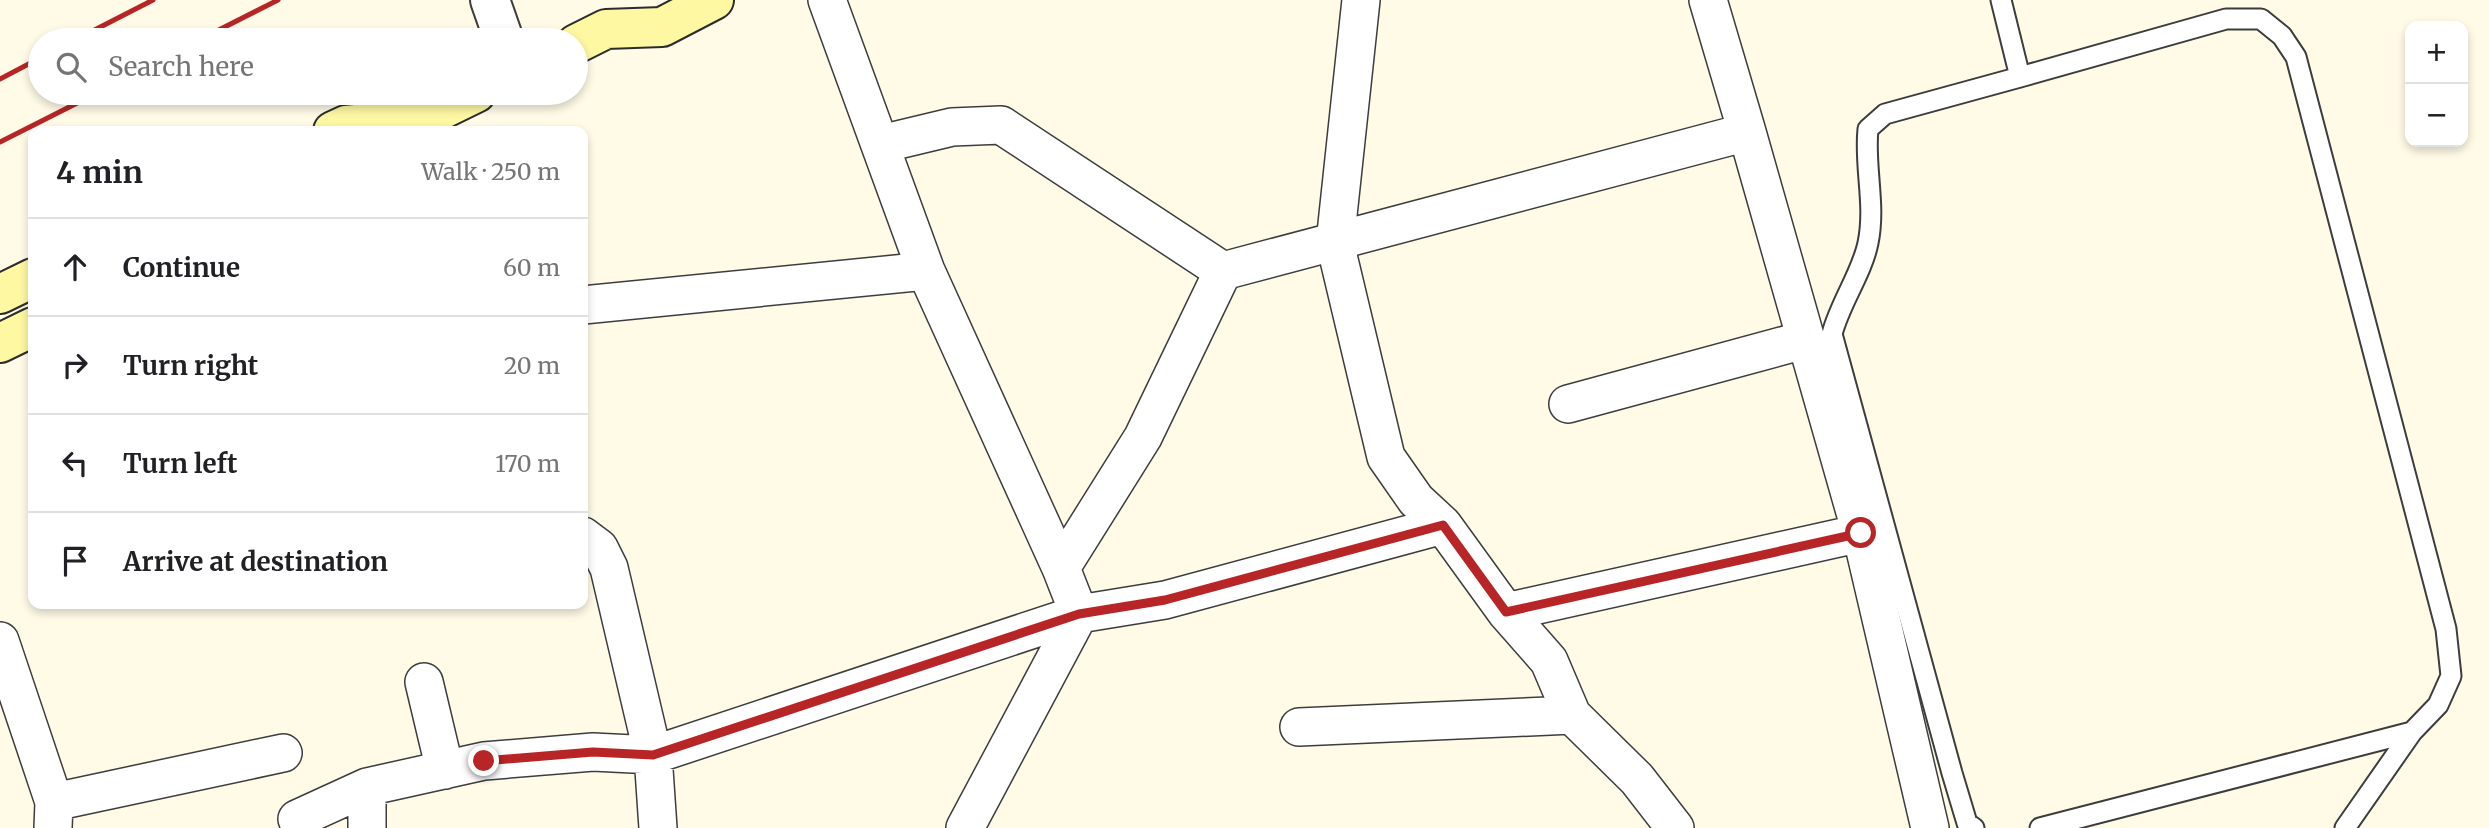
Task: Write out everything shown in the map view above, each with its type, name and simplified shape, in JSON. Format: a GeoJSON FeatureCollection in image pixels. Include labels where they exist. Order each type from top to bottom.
{"type":"FeatureCollection","features":[{"type":"Feature","properties":{"kind":"main road"},"geometry":{"type":"LineString","coordinates":[[602,24],[662,27],[714,0]]}},
{"type":"Feature","properties":{"kind":"main road"},"geometry":{"type":"LineString","coordinates":[[344,126],[419,124],[454,105]]}},
{"type":"Feature","properties":{"kind":"main road"},"geometry":{"type":"LineString","coordinates":[[0,294],[28,280]]}},
{"type":"Feature","properties":{"kind":"main road"},"geometry":{"type":"LineString","coordinates":[[0,343],[28,329]]}},
{"type":"Feature","properties":{"kind":"street"},"geometry":{"type":"LineString","coordinates":[[490,0],[500,28]]}},
{"type":"Feature","properties":{"kind":"street"},"geometry":{"type":"LineString","coordinates":[[827,0],[926,271],[1061,568],[1079,614],[965,828]]}},
{"type":"Feature","properties":{"kind":"street"},"geometry":{"type":"LineString","coordinates":[[1361,0],[1335,243],[1386,457],[1416,500],[1443,525],[1506,612],[1549,661],[1572,715],[1637,779],[1675,828]]}},
{"type":"Feature","properties":{"kind":"street"},"geometry":{"type":"LineString","coordinates":[[1708,0],[1861,533],[1930,828]]}},
{"type":"Feature","properties":{"kind":"street"},"geometry":{"type":"LineString","coordinates":[[881,144],[952,127],[1001,125],[1223,271],[1747,132]]}},
{"type":"Feature","properties":{"kind":"street"},"geometry":{"type":"LineString","coordinates":[[588,305],[926,271]]}},
{"type":"Feature","properties":{"kind":"street"},"geometry":{"type":"LineString","coordinates":[[1061,568],[1143,437],[1223,271]]}},
{"type":"Feature","properties":{"kind":"street"},"geometry":{"type":"LineString","coordinates":[[1568,404],[1804,340]]}},
{"type":"Feature","properties":{"kind":"street"},"geometry":{"type":"LineString","coordinates":[[297,819],[367,788],[484,761],[593,752],[653,755],[1079,614],[1165,600],[1443,525]]}},
{"type":"Feature","properties":{"kind":"street"},"geometry":{"type":"LineString","coordinates":[[1506,612],[1861,533]]}},
{"type":"Feature","properties":{"kind":"street"},"geometry":{"type":"LineString","coordinates":[[588,540],[599,548],[609,568],[653,755],[658,828]]}},
{"type":"Feature","properties":{"kind":"street"},"geometry":{"type":"LineString","coordinates":[[0,641],[54,815],[284,753]]}},
{"type":"Feature","properties":{"kind":"street"},"geometry":{"type":"LineString","coordinates":[[424,682],[445,770]]}},
{"type":"Feature","properties":{"kind":"street"},"geometry":{"type":"LineString","coordinates":[[1299,727],[1572,715]]}},
{"type":"Feature","properties":{"kind":"street"},"geometry":{"type":"LineString","coordinates":[[367,788],[367,828]]}},
{"type":"Feature","properties":{"kind":"lane"},"geometry":{"type":"LineString","coordinates":[[2001,0],[2020,77]]}},
{"type":"Feature","properties":{"kind":"lane"},"geometry":{"type":"LineString","coordinates":[[1974,828],[1967,822],[1952,773],[1832,334],[1837,314],[1868,245],[1872,191],[1866,150],[1868,129],[1885,114],[2226,19],[2261,19],[2282,36],[2296,57],[2446,629],[2451,676],[2438,705],[2412,732],[2344,828]]}},
{"type":"Feature","properties":{"kind":"lane"},"geometry":{"type":"LineString","coordinates":[[2040,828],[2412,732]]}},
{"type":"Feature","properties":{"kind":"railway"},"geometry":{"type":"LineString","coordinates":[[98,28],[153,0]]}},
{"type":"Feature","properties":{"kind":"railway"},"geometry":{"type":"LineString","coordinates":[[223,28],[278,0]]}},
{"type":"Feature","properties":{"kind":"railway"},"geometry":{"type":"LineString","coordinates":[[0,79],[28,64]]}},
{"type":"Feature","properties":{"kind":"railway"},"geometry":{"type":"LineString","coordinates":[[32,126],[73,105]]}},
{"type":"Feature","properties":{"kind":"railway"},"geometry":{"type":"LineString","coordinates":[[0,142],[28,128]]}},
{"type":"Feature","properties":{"kind":"route"},"geometry":{"type":"LineString","coordinates":[[484,761],[593,752],[653,755],[1079,614],[1165,600],[1443,525],[1506,612],[1861,533]]}}]}
